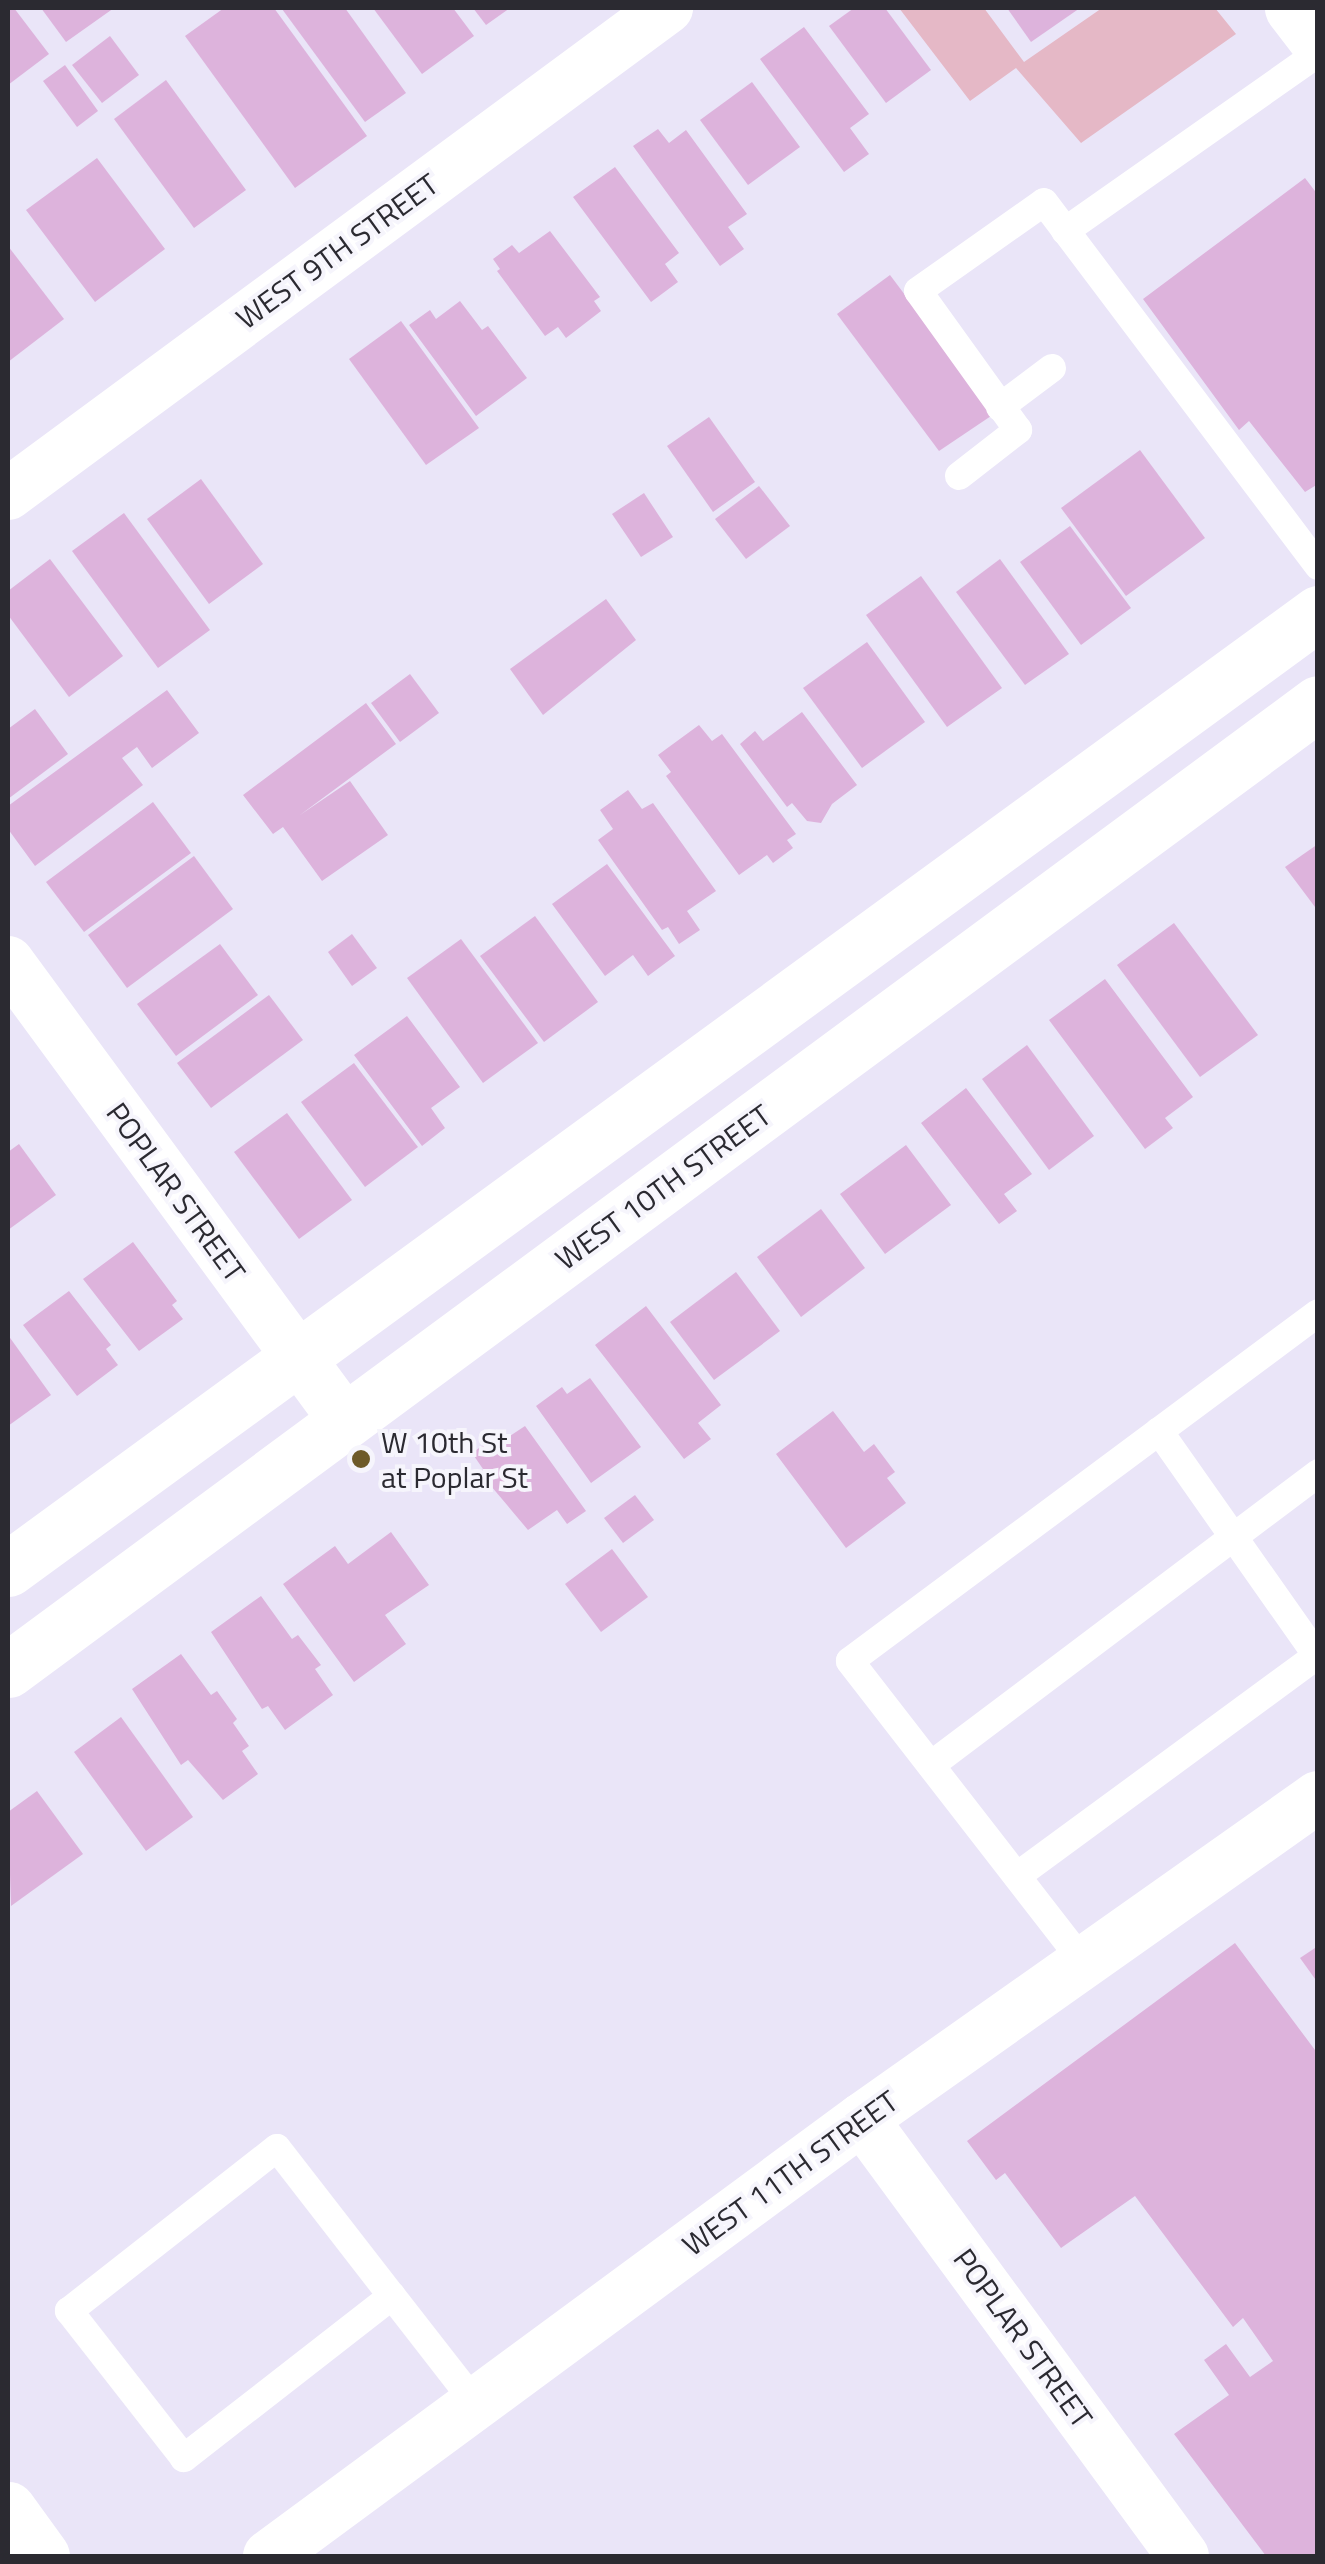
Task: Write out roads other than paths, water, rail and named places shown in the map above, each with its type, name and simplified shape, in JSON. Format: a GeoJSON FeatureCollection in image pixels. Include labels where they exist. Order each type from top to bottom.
{"type":"FeatureCollection","features":[{"type":"Feature","properties":{"kind":"street","name":"WEST 9TH STREET"},"geometry":{"type":"LineString","coordinates":[[8,494],[666,8]]}},
{"type":"Feature","properties":{"kind":"street"},"geometry":{"type":"LineString","coordinates":[[1292,8],[1318,42]]}},
{"type":"Feature","properties":{"kind":"street"},"geometry":{"type":"LineString","coordinates":[[8,1569],[1318,613]]}},
{"type":"Feature","properties":{"kind":"street","name":"WEST 10TH STREET"},"geometry":{"type":"LineString","coordinates":[[8,1670],[1318,703]]}},
{"type":"Feature","properties":{"kind":"street"},"geometry":{"type":"LineString","coordinates":[[946,884],[989,946]]}},
{"type":"Feature","properties":{"kind":"street","name":"POPLAR STREET"},"geometry":{"type":"LineString","coordinates":[[8,962],[346,1422]]}},
{"type":"Feature","properties":{"kind":"street","name":"WEST 11TH STREET"},"geometry":{"type":"LineString","coordinates":[[269,2556],[862,2119],[1318,1797]]}},
{"type":"Feature","properties":{"kind":"street","name":"POPLAR STREET"},"geometry":{"type":"LineString","coordinates":[[862,2119],[1183,2556]]}},
{"type":"Feature","properties":{"kind":"street"},"geometry":{"type":"LineString","coordinates":[[8,2509],[42,2556]]}},
{"type":"Feature","properties":{"kind":"lane"},"geometry":{"type":"LineString","coordinates":[[1065,231],[1318,53]]}},
{"type":"Feature","properties":{"kind":"lane"},"geometry":{"type":"LineString","coordinates":[[960,476],[1018,430],[918,291],[1044,202],[1318,566]]}},
{"type":"Feature","properties":{"kind":"lane"},"geometry":{"type":"LineString","coordinates":[[1000,407],[1052,368]]}},
{"type":"Feature","properties":{"kind":"lane"},"geometry":{"type":"LineString","coordinates":[[1084,1963],[850,1660],[1318,1312]]}},
{"type":"Feature","properties":{"kind":"lane"},"geometry":{"type":"LineString","coordinates":[[1017,1876],[1317,1656],[1159,1431]]}},
{"type":"Feature","properties":{"kind":"lane"},"geometry":{"type":"LineString","coordinates":[[931,1765],[1318,1474]]}},
{"type":"Feature","properties":{"kind":"lane"},"geometry":{"type":"LineString","coordinates":[[392,2296],[184,2458],[68,2311],[277,2148],[476,2404]]}},
{"type":"Feature","properties":{"kind":"place","name":"W 10th St at Poplar St"},"geometry":{"type":"Point","coordinates":[361,1459]}}]}
